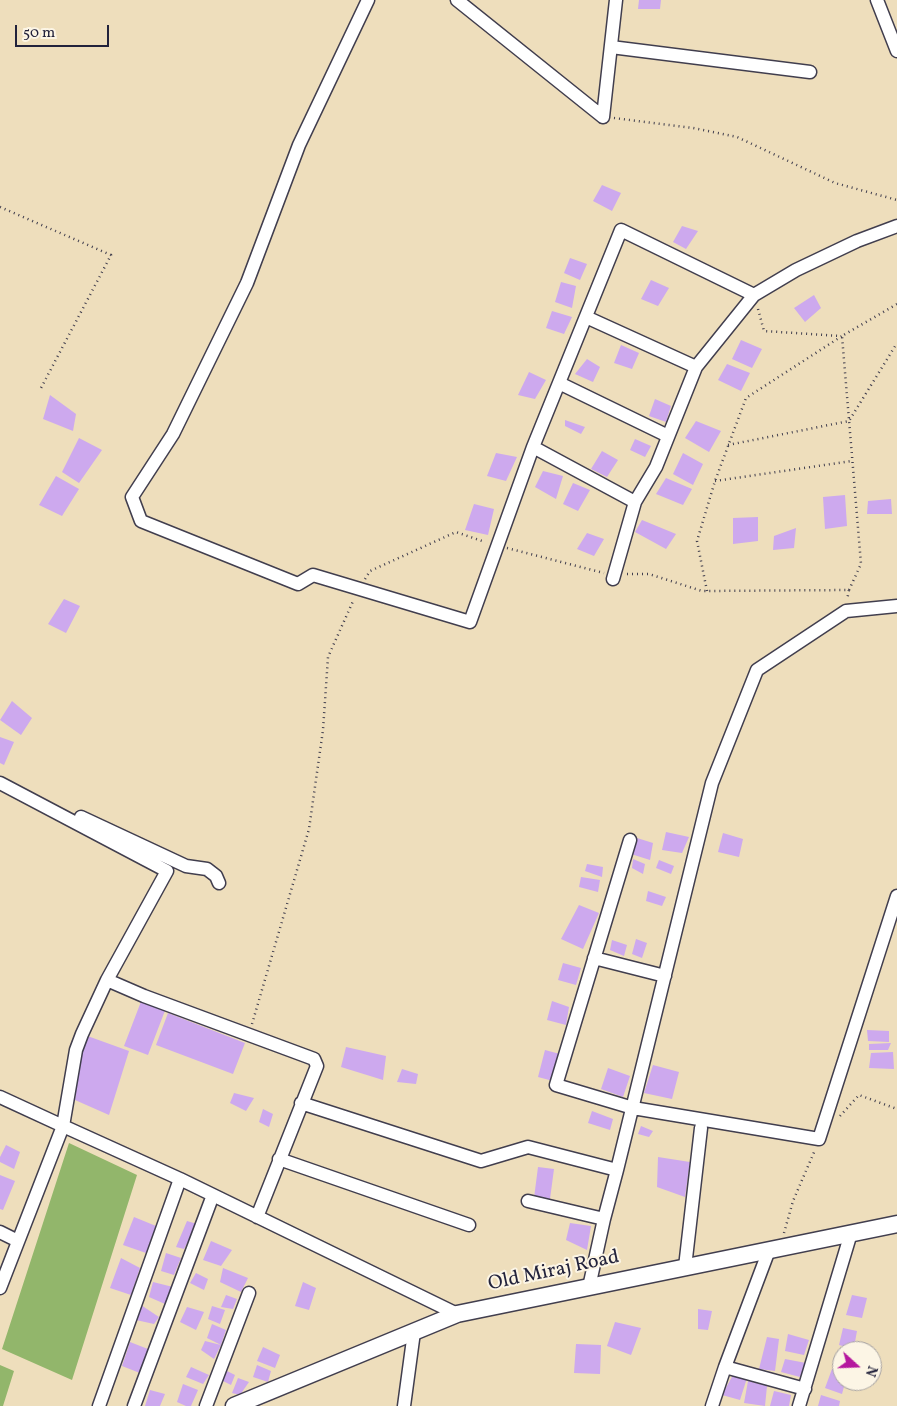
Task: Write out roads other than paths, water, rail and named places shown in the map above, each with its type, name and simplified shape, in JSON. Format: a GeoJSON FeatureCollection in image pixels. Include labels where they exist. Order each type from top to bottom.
{"type":"FeatureCollection","features":[{"type":"Feature","properties":{"kind":"main road","name":"Old Miraj Road"},"geometry":{"type":"LineString","coordinates":[[234,1406],[457,1314],[897,1224]]}},
{"type":"Feature","properties":{"kind":"street"},"geometry":{"type":"LineString","coordinates":[[368,0],[299,145],[247,284],[173,434],[132,498],[141,521],[298,584],[313,575],[470,622],[533,447],[621,230],[682,258],[754,295]]}},
{"type":"Feature","properties":{"kind":"street"},"geometry":{"type":"LineString","coordinates":[[457,0],[603,117],[616,0]]}},
{"type":"Feature","properties":{"kind":"street"},"geometry":{"type":"LineString","coordinates":[[877,0],[897,51]]}},
{"type":"Feature","properties":{"kind":"street"},"geometry":{"type":"LineString","coordinates":[[611,47],[810,72]]}},
{"type":"Feature","properties":{"kind":"street"},"geometry":{"type":"LineString","coordinates":[[615,576],[635,502],[656,467],[696,367],[754,295],[796,270],[857,240],[897,226]]}},
{"type":"Feature","properties":{"kind":"street"},"geometry":{"type":"LineString","coordinates":[[586,317],[696,367]]}},
{"type":"Feature","properties":{"kind":"street"},"geometry":{"type":"LineString","coordinates":[[559,383],[668,436]]}},
{"type":"Feature","properties":{"kind":"street"},"geometry":{"type":"LineString","coordinates":[[533,447],[635,502]]}},
{"type":"Feature","properties":{"kind":"street"},"geometry":{"type":"LineString","coordinates":[[589,1287],[604,1219],[618,1170],[712,783],[756,670],[846,611],[897,606]]}},
{"type":"Feature","properties":{"kind":"street"},"geometry":{"type":"LineString","coordinates":[[0,783],[77,815],[186,866],[207,869],[216,876],[219,883]]}},
{"type":"Feature","properties":{"kind":"street"},"geometry":{"type":"LineString","coordinates":[[0,783],[167,871],[107,980],[82,1034],[76,1050],[63,1126],[0,1288]]}},
{"type":"Feature","properties":{"kind":"street"},"geometry":{"type":"LineString","coordinates":[[630,840],[556,1086],[633,1108],[819,1139],[897,896]]}},
{"type":"Feature","properties":{"kind":"street"},"geometry":{"type":"LineString","coordinates":[[594,958],[665,976]]}},
{"type":"Feature","properties":{"kind":"street"},"geometry":{"type":"LineString","coordinates":[[107,980],[144,996],[314,1059],[317,1066],[257,1217]]}},
{"type":"Feature","properties":{"kind":"street"},"geometry":{"type":"LineString","coordinates":[[0,1097],[180,1179],[457,1314]]}},
{"type":"Feature","properties":{"kind":"street"},"geometry":{"type":"LineString","coordinates":[[301,1103],[481,1161],[528,1147],[618,1170]]}},
{"type":"Feature","properties":{"kind":"street"},"geometry":{"type":"LineString","coordinates":[[685,1267],[701,1128]]}},
{"type":"Feature","properties":{"kind":"street"},"geometry":{"type":"LineString","coordinates":[[280,1159],[469,1225]]}},
{"type":"Feature","properties":{"kind":"street"},"geometry":{"type":"LineString","coordinates":[[99,1406],[180,1179]]}},
{"type":"Feature","properties":{"kind":"street"},"geometry":{"type":"LineString","coordinates":[[134,1406],[213,1195]]}},
{"type":"Feature","properties":{"kind":"street"},"geometry":{"type":"LineString","coordinates":[[528,1201],[604,1219]]}},
{"type":"Feature","properties":{"kind":"street"},"geometry":{"type":"LineString","coordinates":[[0,1232],[18,1241]]}},
{"type":"Feature","properties":{"kind":"street"},"geometry":{"type":"LineString","coordinates":[[799,1406],[851,1234]]}},
{"type":"Feature","properties":{"kind":"street"},"geometry":{"type":"LineString","coordinates":[[712,1406],[725,1367],[774,1249]]}},
{"type":"Feature","properties":{"kind":"street"},"geometry":{"type":"LineString","coordinates":[[206,1406],[249,1293]]}},
{"type":"Feature","properties":{"kind":"street"},"geometry":{"type":"LineString","coordinates":[[404,1406],[414,1332]]}},
{"type":"Feature","properties":{"kind":"street"},"geometry":{"type":"LineString","coordinates":[[725,1367],[805,1389]]}}]}
